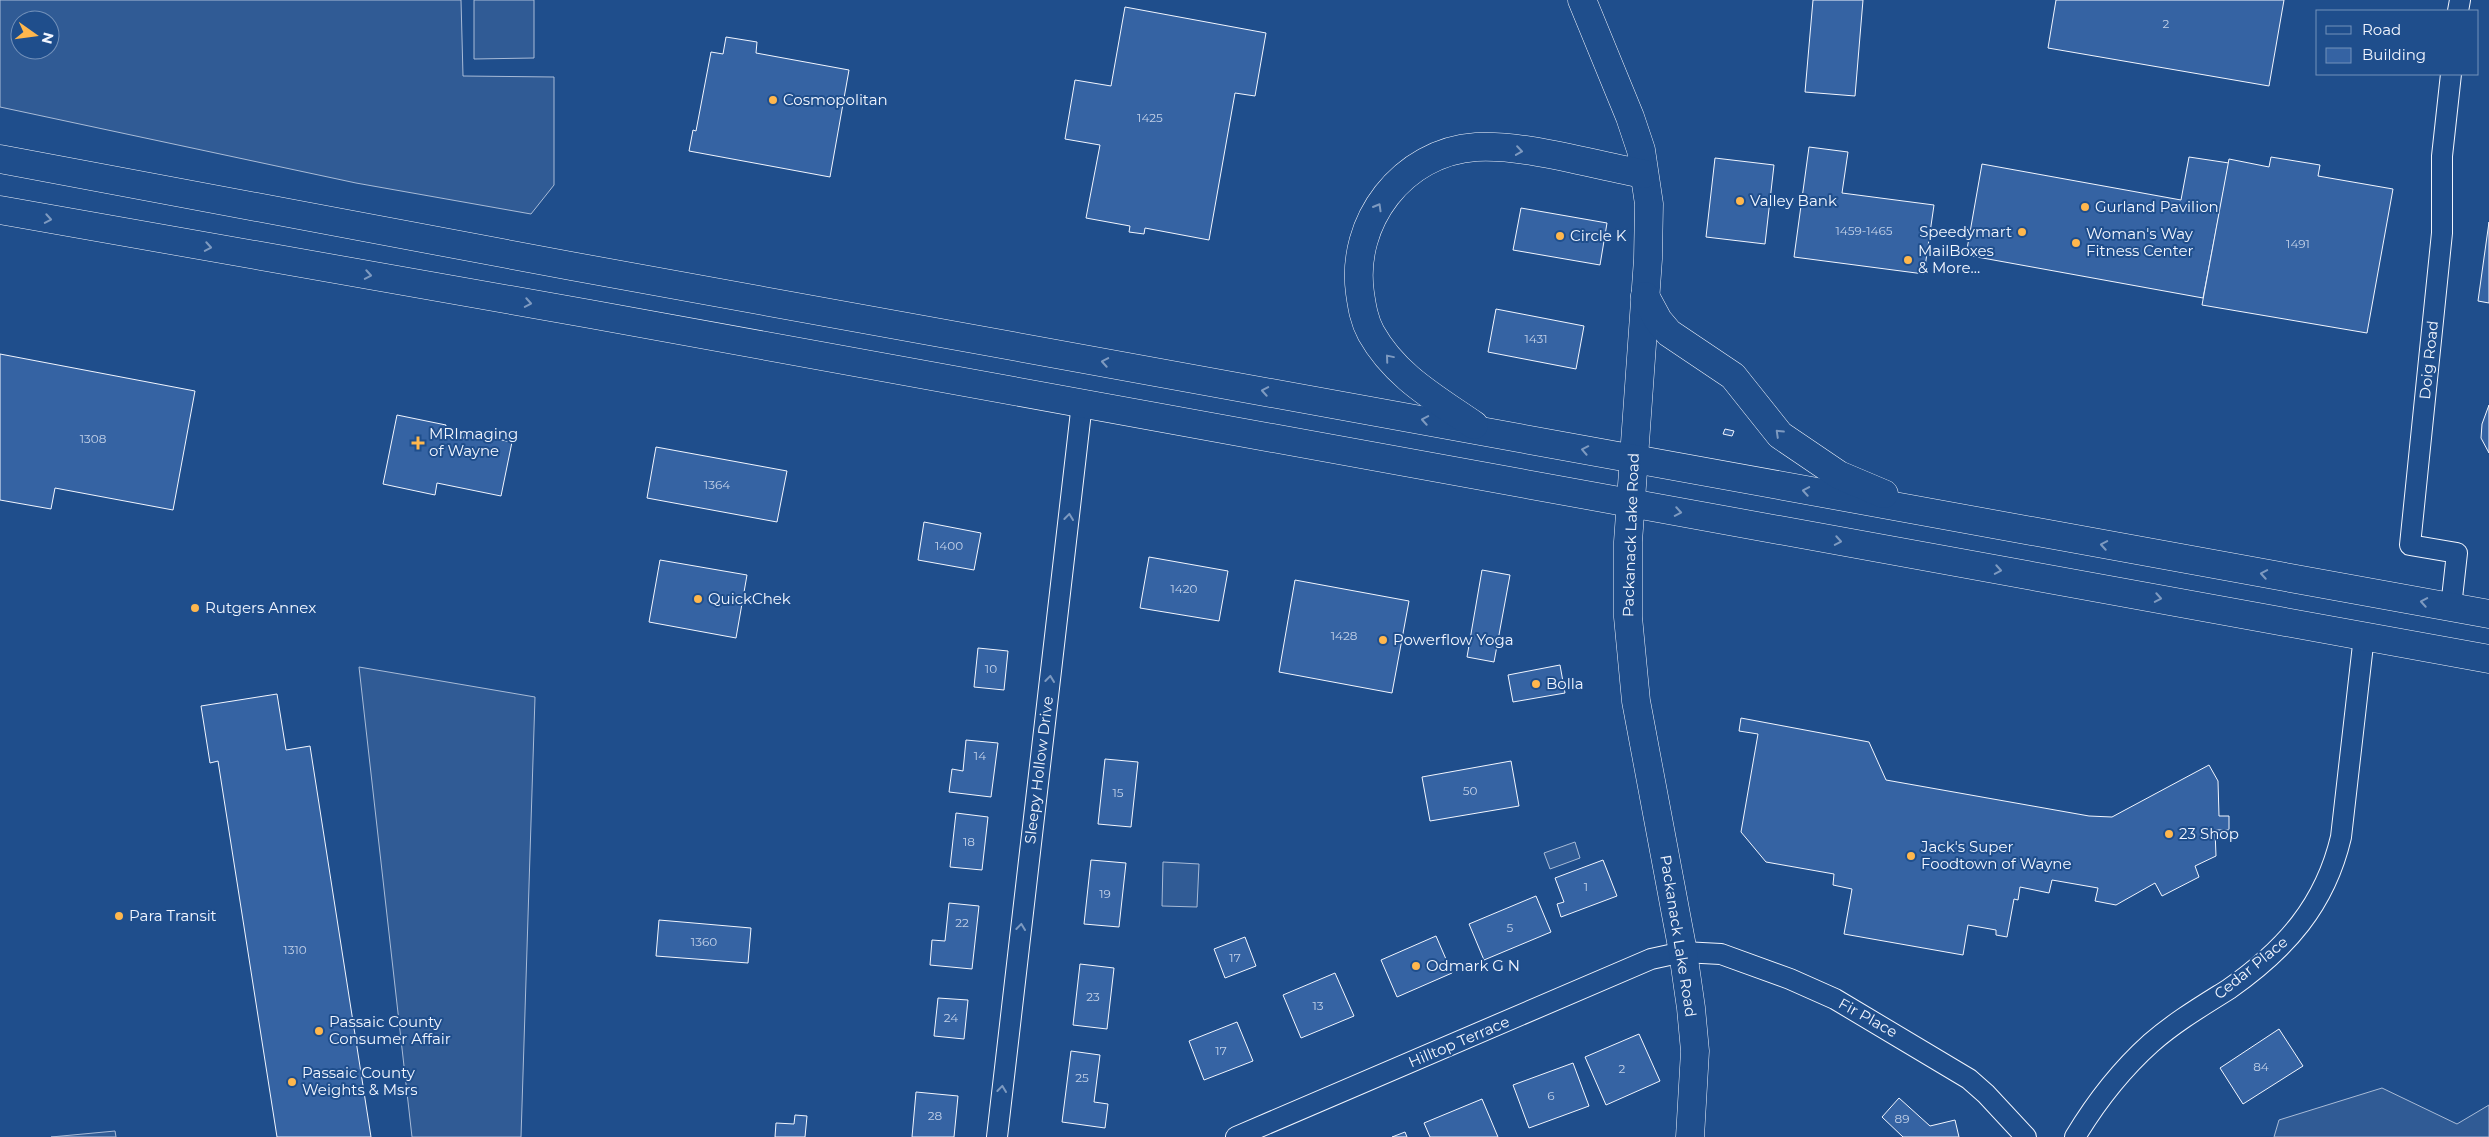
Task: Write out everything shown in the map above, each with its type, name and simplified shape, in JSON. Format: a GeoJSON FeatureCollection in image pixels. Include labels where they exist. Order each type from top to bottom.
{"type":"FeatureCollection","features":[{"type":"Feature","properties":{"kind":"main road","name":"Packanack Lake Road"},"geometry":{"type":"LineString","coordinates":[[1582,0],[1641,150],[1648,204],[1649,234],[1630,503],[1627,579],[1631,658],[1636,701],[1683,952],[1695,1051],[1690,1137]]}},
{"type":"Feature","properties":{"kind":"main road"},"geometry":{"type":"LineString","coordinates":[[1482,430],[1406,378],[1378,345],[1362,313],[1358,262],[1364,236],[1381,200],[1390,189],[1422,163],[1440,155],[1475,147],[1516,150],[1644,174]]}},
{"type":"Feature","properties":{"kind":"main road"},"geometry":{"type":"LineString","coordinates":[[0,159],[570,266],[2489,614]]}},
{"type":"Feature","properties":{"kind":"main road"},"geometry":{"type":"LineString","coordinates":[[0,210],[1082,403],[2489,659]]}},
{"type":"Feature","properties":{"kind":"main road"},"geometry":{"type":"LineString","coordinates":[[1645,296],[1658,320],[1669,333],[1733,376],[1780,435],[1838,475],[1929,513]]}},
{"type":"Feature","properties":{"kind":"street","name":"Doig Road"},"geometry":{"type":"LineString","coordinates":[[2451,75],[2442,156],[2442,233],[2410,545],[2457,553],[2451,607]]}},
{"type":"Feature","properties":{"kind":"street","name":"Sleepy Hollow Drive"},"geometry":{"type":"LineString","coordinates":[[997,1137],[1082,403]]}},
{"type":"Feature","properties":{"kind":"street","name":"Cedar Place"},"geometry":{"type":"LineString","coordinates":[[2075,1137],[2090,1112],[2117,1077],[2151,1043],[2181,1019],[2230,987],[2281,946],[2304,920],[2322,894],[2334,866],[2342,837],[2364,636]]}},
{"type":"Feature","properties":{"kind":"street","name":"Hilltop Terrace"},"geometry":{"type":"LineString","coordinates":[[1236,1137],[1650,959],[1683,952]]}},
{"type":"Feature","properties":{"kind":"street","name":"Fir Place"},"geometry":{"type":"LineString","coordinates":[[1683,952],[1721,954],[1790,979],[1835,999],[1969,1079],[1986,1094],[2026,1137]]}},
{"type":"Feature","properties":{"kind":"shaded area"},"geometry":{"type":"Polygon","coordinates":[[[0,0],[461,0],[463,76],[554,77],[554,185],[531,214],[356,183],[0,107],[0,0]]]}},
{"type":"Feature","properties":{"kind":"shaded area"},"geometry":{"type":"Polygon","coordinates":[[[474,0],[534,0],[534,58],[474,59],[474,0]]]}},
{"type":"Feature","properties":{"kind":"shaded area"},"geometry":{"type":"Polygon","coordinates":[[[359,667],[535,697],[521,1137],[412,1137],[359,667]]]}},
{"type":"Feature","properties":{"kind":"shaded area"},"geometry":{"type":"Polygon","coordinates":[[[1575,842],[1580,858],[1550,869],[1544,853],[1575,842]]]}},
{"type":"Feature","properties":{"kind":"shaded area"},"geometry":{"type":"Polygon","coordinates":[[[1163,862],[1199,864],[1197,907],[1162,906],[1163,862]]]}},
{"type":"Feature","properties":{"kind":"shaded area"},"geometry":{"type":"Polygon","coordinates":[[[2382,1088],[2457,1124],[2489,1105],[2489,1137],[2274,1137],[2279,1120],[2382,1088]]]}},
{"type":"Feature","properties":{"kind":"shaded area"},"geometry":{"type":"Polygon","coordinates":[[[115,1131],[116,1137],[51,1137],[115,1131]]]}},
{"type":"Feature","properties":{"kind":"building"},"geometry":{"type":"Polygon","coordinates":[[[1813,0],[1863,0],[1855,96],[1805,92],[1813,0]]]}},
{"type":"Feature","properties":{"kind":"building"},"geometry":{"type":"Polygon","coordinates":[[[2056,0],[2284,0],[2269,86],[2048,48],[2056,0]]]}},
{"type":"Feature","properties":{"kind":"building"},"geometry":{"type":"Polygon","coordinates":[[[1125,7],[1266,33],[1255,96],[1235,93],[1209,240],[1145,228],[1144,234],[1129,232],[1130,226],[1086,218],[1100,145],[1065,139],[1075,80],[1111,86],[1125,7]]]}},
{"type":"Feature","properties":{"kind":"building","name":"Cosmopolitan"},"geometry":{"type":"Polygon","coordinates":[[[726,37],[757,42],[756,53],[849,70],[830,177],[689,151],[693,130],[696,131],[711,52],[723,54],[726,37]]]}},
{"type":"Feature","properties":{"kind":"building"},"geometry":{"type":"Polygon","coordinates":[[[1809,147],[1848,152],[1842,193],[1934,205],[1924,274],[1794,257],[1809,147]]]}},
{"type":"Feature","properties":{"kind":"building"},"geometry":{"type":"Polygon","coordinates":[[[2189,157],[2229,163],[2203,298],[1966,255],[1982,164],[2181,200],[2189,157]]]}},
{"type":"Feature","properties":{"kind":"building"},"geometry":{"type":"Polygon","coordinates":[[[2271,157],[2320,165],[2318,176],[2393,189],[2367,333],[2202,305],[2229,159],[2269,167],[2271,157]]]}},
{"type":"Feature","properties":{"kind":"building","name":"Valley Bank"},"geometry":{"type":"Polygon","coordinates":[[[1715,158],[1774,165],[1765,244],[1706,237],[1715,158]]]}},
{"type":"Feature","properties":{"kind":"building","name":"Circle K"},"geometry":{"type":"Polygon","coordinates":[[[1521,208],[1607,223],[1600,265],[1513,250],[1521,208]]]}},
{"type":"Feature","properties":{"kind":"building"},"geometry":{"type":"Polygon","coordinates":[[[2489,222],[2489,303],[2478,301],[2489,222]]]}},
{"type":"Feature","properties":{"kind":"building"},"geometry":{"type":"Polygon","coordinates":[[[1496,309],[1584,326],[1576,369],[1488,352],[1496,309]]]}},
{"type":"Feature","properties":{"kind":"building"},"geometry":{"type":"Polygon","coordinates":[[[0,354],[195,391],[173,510],[55,488],[51,509],[0,500],[0,354]]]}},
{"type":"Feature","properties":{"kind":"building"},"geometry":{"type":"Polygon","coordinates":[[[2489,405],[2489,453],[2481,438],[2482,424],[2489,405]]]}},
{"type":"Feature","properties":{"kind":"building"},"geometry":{"type":"Polygon","coordinates":[[[397,415],[446,425],[444,434],[464,438],[465,433],[512,442],[501,496],[437,483],[435,495],[383,484],[397,415]]]}},
{"type":"Feature","properties":{"kind":"building"},"geometry":{"type":"Polygon","coordinates":[[[1725,429],[1734,431],[1732,436],[1723,434],[1725,429]]]}},
{"type":"Feature","properties":{"kind":"building"},"geometry":{"type":"Polygon","coordinates":[[[656,447],[787,471],[777,522],[647,498],[656,447]]]}},
{"type":"Feature","properties":{"kind":"building"},"geometry":{"type":"Polygon","coordinates":[[[924,522],[981,533],[974,570],[918,560],[924,522]]]}},
{"type":"Feature","properties":{"kind":"building"},"geometry":{"type":"Polygon","coordinates":[[[1149,557],[1228,571],[1219,621],[1140,608],[1149,557]]]}},
{"type":"Feature","properties":{"kind":"building","name":"QuickChek"},"geometry":{"type":"Polygon","coordinates":[[[660,560],[747,575],[736,638],[649,622],[660,560]]]}},
{"type":"Feature","properties":{"kind":"building"},"geometry":{"type":"Polygon","coordinates":[[[1482,570],[1510,575],[1494,662],[1467,657],[1482,570]]]}},
{"type":"Feature","properties":{"kind":"building"},"geometry":{"type":"Polygon","coordinates":[[[1295,580],[1409,601],[1392,693],[1279,672],[1295,580]]]}},
{"type":"Feature","properties":{"kind":"building"},"geometry":{"type":"Polygon","coordinates":[[[978,648],[1008,651],[1004,690],[974,687],[978,648]]]}},
{"type":"Feature","properties":{"kind":"building","name":"Bolla"},"geometry":{"type":"Polygon","coordinates":[[[1560,665],[1565,693],[1513,702],[1508,675],[1560,665]]]}},
{"type":"Feature","properties":{"kind":"building"},"geometry":{"type":"Polygon","coordinates":[[[277,694],[286,750],[310,746],[371,1137],[277,1137],[218,761],[210,763],[201,706],[277,694]]]}},
{"type":"Feature","properties":{"kind":"building"},"geometry":{"type":"Polygon","coordinates":[[[1741,718],[1869,742],[1886,780],[2089,816],[2112,817],[2209,765],[2218,781],[2219,816],[2229,816],[2229,830],[2215,830],[2216,856],[2195,866],[2199,877],[2162,896],[2155,883],[2116,905],[2095,901],[2098,888],[2052,880],[2049,893],[2020,887],[2018,900],[2014,899],[2007,937],[1996,935],[1996,930],[1968,925],[1963,955],[1844,934],[1852,889],[1833,885],[1834,874],[1766,862],[1741,832],[1758,734],[1739,731],[1741,718]]]}},
{"type":"Feature","properties":{"kind":"building"},"geometry":{"type":"Polygon","coordinates":[[[966,740],[998,743],[991,797],[949,792],[952,769],[963,771],[966,740]]]}},
{"type":"Feature","properties":{"kind":"building"},"geometry":{"type":"Polygon","coordinates":[[[1105,759],[1138,762],[1131,827],[1098,824],[1105,759]]]}},
{"type":"Feature","properties":{"kind":"building"},"geometry":{"type":"Polygon","coordinates":[[[1511,761],[1519,806],[1430,821],[1422,777],[1511,761]]]}},
{"type":"Feature","properties":{"kind":"building"},"geometry":{"type":"Polygon","coordinates":[[[956,813],[988,817],[982,870],[950,867],[956,813]]]}},
{"type":"Feature","properties":{"kind":"building"},"geometry":{"type":"Polygon","coordinates":[[[1091,860],[1126,863],[1119,927],[1084,924],[1091,860]]]}},
{"type":"Feature","properties":{"kind":"building"},"geometry":{"type":"Polygon","coordinates":[[[1603,860],[1617,896],[1561,917],[1557,904],[1564,902],[1555,878],[1603,860]]]}},
{"type":"Feature","properties":{"kind":"building"},"geometry":{"type":"Polygon","coordinates":[[[1536,896],[1551,932],[1484,960],[1469,924],[1536,896]]]}},
{"type":"Feature","properties":{"kind":"building"},"geometry":{"type":"Polygon","coordinates":[[[949,903],[979,906],[972,969],[930,965],[932,940],[945,941],[949,903]]]}},
{"type":"Feature","properties":{"kind":"building"},"geometry":{"type":"Polygon","coordinates":[[[659,920],[751,928],[748,963],[656,956],[659,920]]]}},
{"type":"Feature","properties":{"kind":"building","name":"Odmark G N"},"geometry":{"type":"Polygon","coordinates":[[[1436,936],[1452,973],[1397,997],[1381,960],[1436,936]]]}},
{"type":"Feature","properties":{"kind":"building"},"geometry":{"type":"Polygon","coordinates":[[[1245,937],[1256,966],[1225,978],[1214,949],[1245,937]]]}},
{"type":"Feature","properties":{"kind":"building"},"geometry":{"type":"Polygon","coordinates":[[[1080,964],[1114,968],[1107,1029],[1073,1025],[1080,964]]]}},
{"type":"Feature","properties":{"kind":"building"},"geometry":{"type":"Polygon","coordinates":[[[1335,973],[1354,1016],[1301,1038],[1283,995],[1335,973]]]}},
{"type":"Feature","properties":{"kind":"building"},"geometry":{"type":"Polygon","coordinates":[[[938,998],[968,1000],[964,1039],[934,1036],[938,998]]]}},
{"type":"Feature","properties":{"kind":"building"},"geometry":{"type":"Polygon","coordinates":[[[1237,1022],[1253,1061],[1204,1080],[1189,1041],[1237,1022]]]}},
{"type":"Feature","properties":{"kind":"building"},"geometry":{"type":"Polygon","coordinates":[[[2279,1029],[2303,1066],[2243,1104],[2220,1068],[2279,1029]]]}},
{"type":"Feature","properties":{"kind":"building"},"geometry":{"type":"Polygon","coordinates":[[[1639,1034],[1660,1081],[1606,1105],[1585,1057],[1639,1034]]]}},
{"type":"Feature","properties":{"kind":"building"},"geometry":{"type":"Polygon","coordinates":[[[1071,1051],[1100,1055],[1094,1102],[1108,1104],[1105,1128],[1062,1122],[1071,1051]]]}},
{"type":"Feature","properties":{"kind":"building"},"geometry":{"type":"Polygon","coordinates":[[[1573,1063],[1589,1106],[1529,1128],[1513,1085],[1573,1063]]]}},
{"type":"Feature","properties":{"kind":"building"},"geometry":{"type":"Polygon","coordinates":[[[916,1092],[958,1096],[954,1137],[912,1137],[916,1092]]]}},
{"type":"Feature","properties":{"kind":"building"},"geometry":{"type":"Polygon","coordinates":[[[1899,1098],[1930,1126],[1955,1120],[1959,1137],[1903,1137],[1882,1117],[1899,1098]]]}},
{"type":"Feature","properties":{"kind":"building"},"geometry":{"type":"Polygon","coordinates":[[[1482,1099],[1498,1137],[1430,1137],[1424,1123],[1482,1099]]]}},
{"type":"Feature","properties":{"kind":"building"},"geometry":{"type":"Polygon","coordinates":[[[795,1115],[807,1116],[805,1137],[775,1137],[776,1123],[794,1124],[795,1115]]]}},
{"type":"Feature","properties":{"kind":"building"},"geometry":{"type":"Polygon","coordinates":[[[1405,1132],[1407,1137],[1392,1137],[1405,1132]]]}},
{"type":"Feature","properties":{"kind":"place","name":"Cosmopolitan"},"geometry":{"type":"Point","coordinates":[773,100]}},
{"type":"Feature","properties":{"kind":"place","name":"Valley Bank"},"geometry":{"type":"Point","coordinates":[1740,201]}},
{"type":"Feature","properties":{"kind":"place","name":"Gurland Pavilion"},"geometry":{"type":"Point","coordinates":[2085,207]}},
{"type":"Feature","properties":{"kind":"place","name":"Speedymart"},"geometry":{"type":"Point","coordinates":[2022,232]}},
{"type":"Feature","properties":{"kind":"place","name":"Circle K"},"geometry":{"type":"Point","coordinates":[1560,236]}},
{"type":"Feature","properties":{"kind":"place","name":"Woman's Way Fitness Center"},"geometry":{"type":"Point","coordinates":[2076,243]}},
{"type":"Feature","properties":{"kind":"place","name":"MailBoxes & More..."},"geometry":{"type":"Point","coordinates":[1908,260]}},
{"type":"Feature","properties":{"kind":"place","name":"MRImaging of Wayne"},"geometry":{"type":"Point","coordinates":[418,443]}},
{"type":"Feature","properties":{"kind":"place","name":"QuickChek"},"geometry":{"type":"Point","coordinates":[698,599]}},
{"type":"Feature","properties":{"kind":"place","name":"Rutgers Annex"},"geometry":{"type":"Point","coordinates":[195,608]}},
{"type":"Feature","properties":{"kind":"place","name":"Powerflow Yoga"},"geometry":{"type":"Point","coordinates":[1383,640]}},
{"type":"Feature","properties":{"kind":"place","name":"Bolla"},"geometry":{"type":"Point","coordinates":[1536,684]}},
{"type":"Feature","properties":{"kind":"place","name":"23 Shop"},"geometry":{"type":"Point","coordinates":[2169,834]}},
{"type":"Feature","properties":{"kind":"place","name":"Jack's Super Foodtown of Wayne"},"geometry":{"type":"Point","coordinates":[1911,856]}},
{"type":"Feature","properties":{"kind":"place","name":"Para Transit"},"geometry":{"type":"Point","coordinates":[119,916]}},
{"type":"Feature","properties":{"kind":"place","name":"Odmark G N"},"geometry":{"type":"Point","coordinates":[1416,966]}},
{"type":"Feature","properties":{"kind":"place","name":"Passaic County Consumer Affair"},"geometry":{"type":"Point","coordinates":[319,1031]}},
{"type":"Feature","properties":{"kind":"place","name":"Passaic County Weights & Msrs"},"geometry":{"type":"Point","coordinates":[292,1082]}}]}
